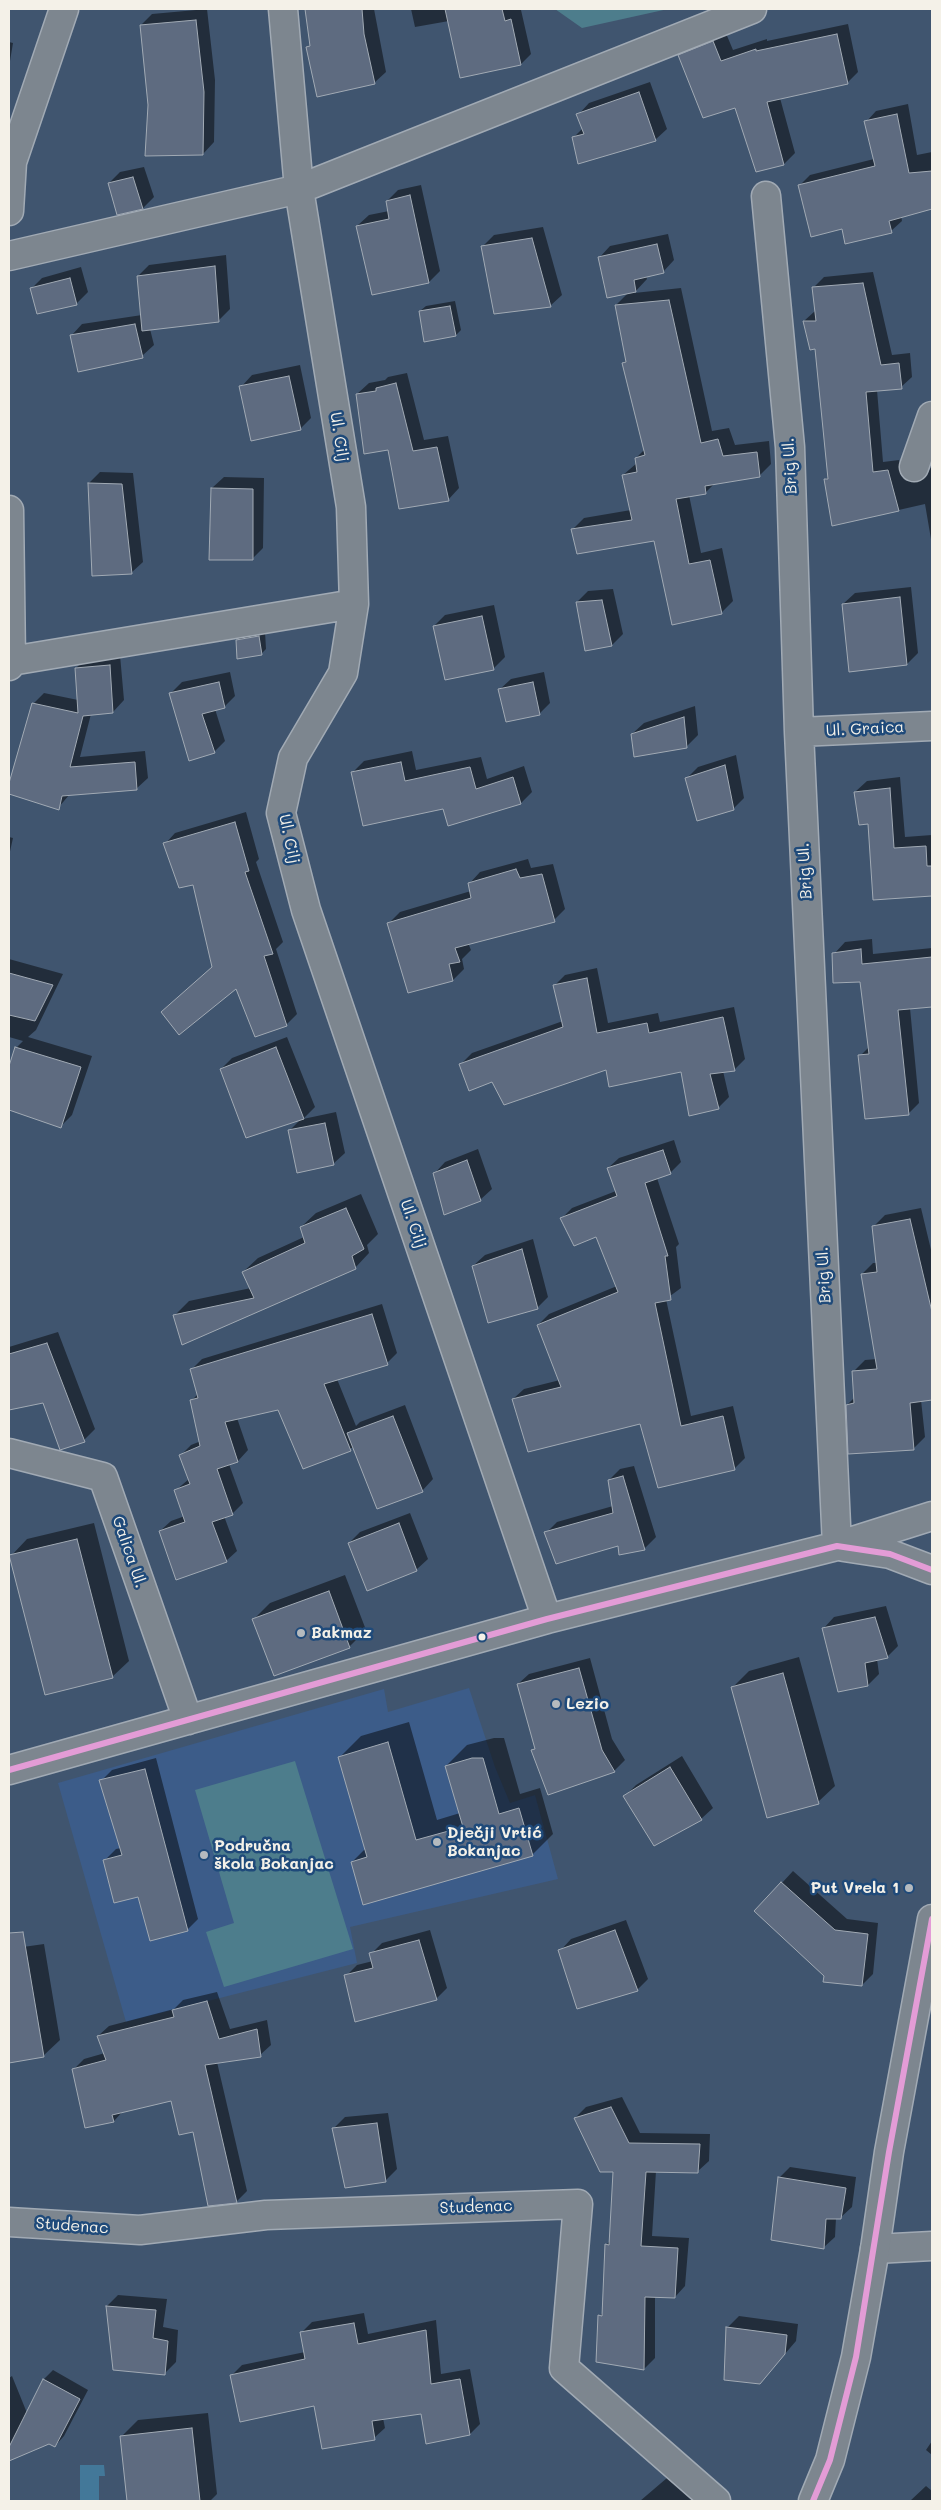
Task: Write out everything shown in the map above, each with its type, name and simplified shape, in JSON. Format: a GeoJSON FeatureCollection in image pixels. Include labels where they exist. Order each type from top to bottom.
{"type":"FeatureCollection","features":[{"type":"Feature","properties":{"kind":"street"},"geometry":{"type":"LineString","coordinates":[[9,211],[10,161],[64,9]]}},
{"type":"Feature","properties":{"kind":"street","name":"Ul. Cilj"},"geometry":{"type":"LineString","coordinates":[[283,9],[298,189],[351,506],[354,604],[343,673],[293,758],[281,813],[306,910],[547,1619]]}},
{"type":"Feature","properties":{"kind":"street"},"geometry":{"type":"LineString","coordinates":[[9,256],[298,189],[752,9]]}},
{"type":"Feature","properties":{"kind":"street","name":"Brig Ul."},"geometry":{"type":"LineString","coordinates":[[766,196],[790,447],[798,732],[837,1546]]}},
{"type":"Feature","properties":{"kind":"street"},"geometry":{"type":"LineString","coordinates":[[914,467],[932,416]]}},
{"type":"Feature","properties":{"kind":"street"},"geometry":{"type":"LineString","coordinates":[[9,510],[10,663],[354,604]]}},
{"type":"Feature","properties":{"kind":"street","name":"Ul. Graica"},"geometry":{"type":"LineString","coordinates":[[798,732],[932,726]]}},
{"type":"Feature","properties":{"kind":"street","name":"Galica Ul."},"geometry":{"type":"LineString","coordinates":[[9,1453],[103,1477],[188,1720]]}},
{"type":"Feature","properties":{"kind":"street"},"geometry":{"type":"LineString","coordinates":[[9,1770],[547,1619],[837,1546],[932,1516]]}},
{"type":"Feature","properties":{"kind":"street"},"geometry":{"type":"LineString","coordinates":[[837,1546],[890,1554],[932,1570]]}},
{"type":"Feature","properties":{"kind":"street"},"geometry":{"type":"LineString","coordinates":[[813,2501],[830,2460],[856,2357],[875,2249],[889,2152],[932,1919]]}},
{"type":"Feature","properties":{"kind":"street","name":"Studenac"},"geometry":{"type":"LineString","coordinates":[[9,2222],[140,2230],[266,2215],[578,2204],[564,2368],[716,2501]]}},
{"type":"Feature","properties":{"kind":"street"},"geometry":{"type":"LineString","coordinates":[[875,2249],[932,2246]]}},
{"type":"Feature","properties":{"kind":"shaded area"},"geometry":{"type":"Polygon","coordinates":[[[555,9],[668,9],[582,28],[555,9]]]}},
{"type":"Feature","properties":{"kind":"shaded area"},"geometry":{"type":"Polygon","coordinates":[[[469,1688],[495,1767],[510,1803],[535,1795],[558,1879],[350,1927],[357,1963],[126,2022],[58,1783],[384,1689],[388,1712],[469,1688]]]}},
{"type":"Feature","properties":{"kind":"shaded area"},"geometry":{"type":"Polygon","coordinates":[[[295,1761],[353,1949],[224,1987],[206,1932],[234,1923],[195,1790],[295,1761]]]}},
{"type":"Feature","properties":{"kind":"shaded area"},"geometry":{"type":"Polygon","coordinates":[[[80,2465],[104,2465],[105,2476],[99,2476],[99,2501],[80,2501],[80,2465]]]}},
{"type":"Feature","properties":{"kind":"building"},"geometry":{"type":"Polygon","coordinates":[[[305,9],[362,9],[364,34],[375,84],[317,97],[306,47],[310,46],[305,9]]]}},
{"type":"Feature","properties":{"kind":"building"},"geometry":{"type":"Polygon","coordinates":[[[445,9],[502,9],[505,21],[511,19],[521,65],[460,78],[445,9]]]}},
{"type":"Feature","properties":{"kind":"building"},"geometry":{"type":"Polygon","coordinates":[[[196,20],[204,92],[203,155],[145,156],[148,105],[140,25],[196,20]]]}},
{"type":"Feature","properties":{"kind":"building"},"geometry":{"type":"Polygon","coordinates":[[[837,34],[848,84],[767,102],[784,165],[756,172],[735,108],[703,118],[678,55],[713,41],[721,61],[756,49],[756,51],[837,34]]]}},
{"type":"Feature","properties":{"kind":"building"},"geometry":{"type":"Polygon","coordinates":[[[639,92],[656,141],[578,164],[572,137],[584,134],[576,114],[639,92]]]}},
{"type":"Feature","properties":{"kind":"building"},"geometry":{"type":"Polygon","coordinates":[[[897,114],[909,173],[932,171],[932,209],[889,221],[892,233],[845,244],[842,229],[811,237],[798,185],[875,166],[864,121],[897,114]]]}},
{"type":"Feature","properties":{"kind":"building"},"geometry":{"type":"Polygon","coordinates":[[[133,177],[143,209],[117,215],[108,183],[133,177]]]}},
{"type":"Feature","properties":{"kind":"building"},"geometry":{"type":"Polygon","coordinates":[[[410,195],[429,283],[372,295],[356,226],[389,219],[386,201],[410,195]]]}},
{"type":"Feature","properties":{"kind":"building"},"geometry":{"type":"Polygon","coordinates":[[[532,238],[551,307],[494,314],[481,246],[532,238]]]}},
{"type":"Feature","properties":{"kind":"building"},"geometry":{"type":"Polygon","coordinates":[[[657,244],[664,273],[634,280],[636,292],[607,298],[598,257],[657,244]]]}},
{"type":"Feature","properties":{"kind":"building"},"geometry":{"type":"Polygon","coordinates":[[[215,266],[219,322],[142,331],[137,276],[215,266]]]}},
{"type":"Feature","properties":{"kind":"building"},"geometry":{"type":"Polygon","coordinates":[[[70,278],[77,305],[37,314],[30,288],[70,278]]]}},
{"type":"Feature","properties":{"kind":"building"},"geometry":{"type":"Polygon","coordinates":[[[863,283],[881,365],[899,363],[902,389],[866,392],[873,472],[888,470],[899,511],[832,526],[824,479],[828,479],[815,349],[810,350],[803,321],[816,321],[812,287],[863,283]]]}},
{"type":"Feature","properties":{"kind":"building"},"geometry":{"type":"Polygon","coordinates":[[[669,300],[701,443],[718,439],[723,456],[757,452],[760,477],[705,486],[706,494],[676,499],[689,564],[710,560],[722,614],[672,625],[654,541],[577,554],[571,529],[632,520],[622,475],[637,472],[635,458],[645,455],[622,363],[626,362],[615,305],[669,300]]]}},
{"type":"Feature","properties":{"kind":"building"},"geometry":{"type":"Polygon","coordinates":[[[450,306],[456,336],[424,342],[419,311],[450,306]]]}},
{"type":"Feature","properties":{"kind":"building"},"geometry":{"type":"Polygon","coordinates":[[[135,324],[143,358],[78,372],[70,335],[135,324]]]}},
{"type":"Feature","properties":{"kind":"building"},"geometry":{"type":"Polygon","coordinates":[[[289,376],[301,430],[251,441],[239,386],[289,376]]]}},
{"type":"Feature","properties":{"kind":"building"},"geometry":{"type":"Polygon","coordinates":[[[396,383],[413,451],[437,447],[449,501],[399,509],[388,450],[364,454],[356,394],[376,391],[376,388],[396,383]]]}},
{"type":"Feature","properties":{"kind":"building"},"geometry":{"type":"Polygon","coordinates":[[[88,483],[122,484],[132,574],[92,576],[88,483]]]}},
{"type":"Feature","properties":{"kind":"building"},"geometry":{"type":"Polygon","coordinates":[[[211,488],[253,489],[253,560],[209,560],[211,488]]]}},
{"type":"Feature","properties":{"kind":"building"},"geometry":{"type":"Polygon","coordinates":[[[900,597],[907,665],[849,672],[842,604],[900,597]]]}},
{"type":"Feature","properties":{"kind":"building"},"geometry":{"type":"Polygon","coordinates":[[[602,600],[612,646],[585,651],[576,602],[602,600]]]}},
{"type":"Feature","properties":{"kind":"building"},"geometry":{"type":"Polygon","coordinates":[[[482,616],[494,670],[445,680],[433,626],[482,616]]]}},
{"type":"Feature","properties":{"kind":"building"},"geometry":{"type":"Polygon","coordinates":[[[259,636],[262,655],[237,659],[236,640],[259,636]]]}},
{"type":"Feature","properties":{"kind":"building"},"geometry":{"type":"Polygon","coordinates":[[[110,665],[113,713],[83,716],[70,767],[135,762],[137,790],[62,796],[59,810],[9,794],[9,783],[32,703],[78,713],[75,668],[110,665]]]}},
{"type":"Feature","properties":{"kind":"building"},"geometry":{"type":"Polygon","coordinates":[[[219,682],[225,708],[202,714],[215,753],[189,761],[169,693],[219,682]]]}},
{"type":"Feature","properties":{"kind":"building"},"geometry":{"type":"Polygon","coordinates":[[[533,682],[540,715],[506,722],[498,689],[533,682]]]}},
{"type":"Feature","properties":{"kind":"building"},"geometry":{"type":"Polygon","coordinates":[[[684,717],[687,748],[634,757],[631,734],[684,717]]]}},
{"type":"Feature","properties":{"kind":"building"},"geometry":{"type":"Polygon","coordinates":[[[401,762],[405,781],[470,767],[476,789],[513,777],[521,804],[448,826],[443,809],[363,826],[351,772],[401,762]]]}},
{"type":"Feature","properties":{"kind":"building"},"geometry":{"type":"Polygon","coordinates":[[[725,765],[734,810],[697,821],[685,778],[725,765]]]}},
{"type":"Feature","properties":{"kind":"building"},"geometry":{"type":"Polygon","coordinates":[[[890,788],[894,848],[926,846],[927,866],[932,866],[932,896],[873,900],[868,824],[859,825],[854,792],[890,788]]]}},
{"type":"Feature","properties":{"kind":"building"},"geometry":{"type":"Polygon","coordinates":[[[235,822],[249,871],[245,872],[273,954],[264,956],[287,1026],[255,1037],[236,989],[179,1035],[161,1012],[212,967],[193,885],[179,888],[163,843],[235,822]]]}},
{"type":"Feature","properties":{"kind":"building"},"geometry":{"type":"Polygon","coordinates":[[[516,869],[520,878],[542,874],[555,922],[455,948],[460,962],[449,964],[453,981],[408,993],[387,923],[471,898],[468,883],[516,869]]]}},
{"type":"Feature","properties":{"kind":"building"},"geometry":{"type":"Polygon","coordinates":[[[861,949],[862,964],[932,957],[932,1007],[898,1010],[909,1115],[865,1119],[858,1055],[869,1054],[860,982],[833,983],[832,953],[861,949]]]}},
{"type":"Feature","properties":{"kind":"building"},"geometry":{"type":"Polygon","coordinates":[[[9,973],[53,985],[35,1021],[9,1015],[9,973]]]}},
{"type":"Feature","properties":{"kind":"building"},"geometry":{"type":"Polygon","coordinates":[[[587,978],[597,1033],[647,1023],[649,1033],[723,1017],[735,1071],[710,1074],[719,1109],[689,1116],[681,1072],[609,1087],[606,1070],[504,1105],[492,1082],[469,1091],[459,1064],[563,1027],[553,985],[587,978]]]}},
{"type":"Feature","properties":{"kind":"building"},"geometry":{"type":"Polygon","coordinates":[[[15,1047],[81,1067],[61,1128],[9,1110],[9,1066],[15,1047]]]}},
{"type":"Feature","properties":{"kind":"building"},"geometry":{"type":"Polygon","coordinates":[[[276,1047],[304,1119],[246,1138],[220,1069],[276,1047]]]}},
{"type":"Feature","properties":{"kind":"building"},"geometry":{"type":"Polygon","coordinates":[[[325,1123],[334,1165],[297,1173],[288,1130],[325,1123]]]}},
{"type":"Feature","properties":{"kind":"building"},"geometry":{"type":"Polygon","coordinates":[[[663,1150],[671,1174],[645,1183],[668,1256],[665,1256],[671,1300],[655,1303],[681,1426],[723,1416],[735,1470],[658,1488],[640,1424],[528,1452],[512,1399],[561,1387],[537,1325],[618,1292],[596,1237],[574,1246],[560,1218],[617,1196],[607,1168],[663,1150]]]}},
{"type":"Feature","properties":{"kind":"building"},"geometry":{"type":"Polygon","coordinates":[[[467,1160],[481,1201],[444,1215],[433,1173],[467,1160]]]}},
{"type":"Feature","properties":{"kind":"building"},"geometry":{"type":"Polygon","coordinates":[[[346,1208],[364,1249],[352,1256],[356,1269],[182,1345],[173,1315],[254,1298],[242,1272],[305,1243],[300,1227],[346,1208]]]}},
{"type":"Feature","properties":{"kind":"building"},"geometry":{"type":"Polygon","coordinates":[[[910,1219],[932,1312],[932,1400],[910,1403],[914,1450],[848,1454],[846,1405],[854,1403],[852,1371],[877,1369],[861,1274],[877,1272],[872,1226],[910,1219]]]}},
{"type":"Feature","properties":{"kind":"building"},"geometry":{"type":"Polygon","coordinates":[[[522,1249],[538,1309],[488,1323],[472,1266],[522,1249]]]}},
{"type":"Feature","properties":{"kind":"building"},"geometry":{"type":"Polygon","coordinates":[[[372,1314],[388,1365],[324,1384],[351,1451],[303,1469],[278,1410],[225,1422],[238,1462],[217,1469],[233,1515],[212,1522],[227,1562],[176,1580],[159,1531],[185,1522],[174,1490],[190,1484],[179,1455],[200,1446],[190,1400],[198,1398],[190,1369],[372,1314]]]}},
{"type":"Feature","properties":{"kind":"building"},"geometry":{"type":"Polygon","coordinates":[[[47,1343],[85,1442],[60,1450],[43,1403],[9,1410],[9,1354],[47,1343]]]}},
{"type":"Feature","properties":{"kind":"building"},"geometry":{"type":"Polygon","coordinates":[[[393,1416],[423,1492],[377,1509],[347,1433],[393,1416]]]}},
{"type":"Feature","properties":{"kind":"building"},"geometry":{"type":"Polygon","coordinates":[[[623,1476],[645,1550],[619,1555],[618,1546],[556,1564],[544,1532],[613,1513],[608,1480],[623,1476]]]}},
{"type":"Feature","properties":{"kind":"building"},"geometry":{"type":"Polygon","coordinates":[[[399,1523],[417,1571],[367,1591],[348,1543],[399,1523]]]}},
{"type":"Feature","properties":{"kind":"building"},"geometry":{"type":"Polygon","coordinates":[[[77,1539],[113,1678],[45,1695],[9,1555],[77,1539]]]}},
{"type":"Feature","properties":{"kind":"building","name":"Bakmaz"},"geometry":{"type":"Polygon","coordinates":[[[329,1591],[350,1648],[274,1676],[252,1619],[329,1591]]]}},
{"type":"Feature","properties":{"kind":"building"},"geometry":{"type":"Polygon","coordinates":[[[875,1617],[888,1658],[865,1663],[868,1686],[838,1692],[822,1628],[875,1617]]]}},
{"type":"Feature","properties":{"kind":"building"},"geometry":{"type":"Polygon","coordinates":[[[579,1668],[602,1750],[615,1772],[548,1795],[531,1750],[535,1749],[517,1684],[579,1668]]]}},
{"type":"Feature","properties":{"kind":"building"},"geometry":{"type":"Polygon","coordinates":[[[783,1673],[819,1804],[767,1818],[731,1687],[783,1673]]]}},
{"type":"Feature","properties":{"kind":"building"},"geometry":{"type":"Polygon","coordinates":[[[388,1742],[416,1840],[463,1827],[445,1766],[472,1758],[483,1758],[499,1814],[519,1808],[533,1856],[363,1905],[351,1862],[367,1857],[338,1757],[388,1742]]]}},
{"type":"Feature","properties":{"kind":"building"},"geometry":{"type":"Polygon","coordinates":[[[670,1767],[702,1820],[654,1846],[623,1796],[670,1767]]]}},
{"type":"Feature","properties":{"kind":"building"},"geometry":{"type":"Polygon","coordinates":[[[145,1769],[188,1931],[150,1941],[138,1897],[114,1903],[103,1860],[122,1855],[99,1780],[145,1769]]]}},
{"type":"Feature","properties":{"kind":"building"},"geometry":{"type":"Polygon","coordinates":[[[781,1882],[835,1930],[868,1934],[862,1986],[823,1982],[824,1976],[754,1911],[781,1882]]]}},
{"type":"Feature","properties":{"kind":"building"},"geometry":{"type":"Polygon","coordinates":[[[615,1930],[638,1991],[577,2009],[558,1950],[615,1930]]]}},
{"type":"Feature","properties":{"kind":"building"},"geometry":{"type":"Polygon","coordinates":[[[23,1932],[44,2057],[9,2063],[9,1933],[23,1932]]]}},
{"type":"Feature","properties":{"kind":"building"},"geometry":{"type":"Polygon","coordinates":[[[419,1940],[437,2000],[355,2022],[344,1975],[373,1968],[369,1953],[419,1940]]]}},
{"type":"Feature","properties":{"kind":"building"},"geometry":{"type":"Polygon","coordinates":[[[207,2001],[219,2039],[257,2029],[261,2057],[205,2065],[237,2203],[208,2206],[193,2132],[179,2135],[171,2101],[112,2115],[114,2122],[85,2128],[72,2069],[106,2060],[97,2036],[174,2017],[172,2010],[207,2001]]]}},
{"type":"Feature","properties":{"kind":"building"},"geometry":{"type":"Polygon","coordinates":[[[611,2107],[629,2143],[700,2144],[698,2173],[646,2172],[641,2246],[678,2248],[675,2298],[645,2297],[644,2370],[596,2362],[598,2315],[602,2316],[605,2244],[609,2245],[613,2172],[600,2172],[574,2118],[611,2107]]]}},
{"type":"Feature","properties":{"kind":"building"},"geometry":{"type":"Polygon","coordinates":[[[377,2123],[386,2182],[345,2188],[332,2128],[377,2123]]]}},
{"type":"Feature","properties":{"kind":"building"},"geometry":{"type":"Polygon","coordinates":[[[778,2177],[846,2188],[841,2219],[826,2219],[824,2249],[771,2240],[778,2177]]]}},
{"type":"Feature","properties":{"kind":"building"},"geometry":{"type":"Polygon","coordinates":[[[106,2306],[156,2310],[153,2338],[168,2341],[165,2375],[113,2370],[106,2306]]]}},
{"type":"Feature","properties":{"kind":"building"},"geometry":{"type":"Polygon","coordinates":[[[354,2323],[358,2344],[426,2330],[431,2384],[460,2379],[470,2435],[426,2444],[421,2414],[372,2421],[375,2440],[322,2449],[314,2406],[240,2422],[230,2375],[305,2359],[300,2332],[354,2323]]]}},
{"type":"Feature","properties":{"kind":"building"},"geometry":{"type":"Polygon","coordinates":[[[726,2327],[787,2335],[785,2354],[760,2384],[724,2380],[726,2327]]]}},
{"type":"Feature","properties":{"kind":"building"},"geometry":{"type":"Polygon","coordinates":[[[43,2379],[80,2399],[55,2447],[49,2444],[9,2461],[9,2447],[43,2379]]]}},
{"type":"Feature","properties":{"kind":"building"},"geometry":{"type":"Polygon","coordinates":[[[192,2428],[200,2501],[127,2501],[120,2436],[192,2428]]]}},
{"type":"Feature","properties":{"kind":"transit line"},"geometry":{"type":"LineString","coordinates":[[9,1770],[547,1619],[837,1546],[890,1554],[932,1570]]}},
{"type":"Feature","properties":{"kind":"transit line"},"geometry":{"type":"LineString","coordinates":[[813,2501],[830,2460],[856,2357],[889,2152],[932,1919]]}},
{"type":"Feature","properties":{"kind":"place","name":"Bakmaz"},"geometry":{"type":"Point","coordinates":[301,1633]}},
{"type":"Feature","properties":{"kind":"place","name":"Lezio"},"geometry":{"type":"Point","coordinates":[556,1704]}},
{"type":"Feature","properties":{"kind":"place","name":"Dječji Vrtić Bokanjac"},"geometry":{"type":"Point","coordinates":[437,1842]}},
{"type":"Feature","properties":{"kind":"place","name":"Područna škola Bokanjac"},"geometry":{"type":"Point","coordinates":[204,1855]}},
{"type":"Feature","properties":{"kind":"place","name":"Put Vrela 1"},"geometry":{"type":"Point","coordinates":[909,1888]}}]}
